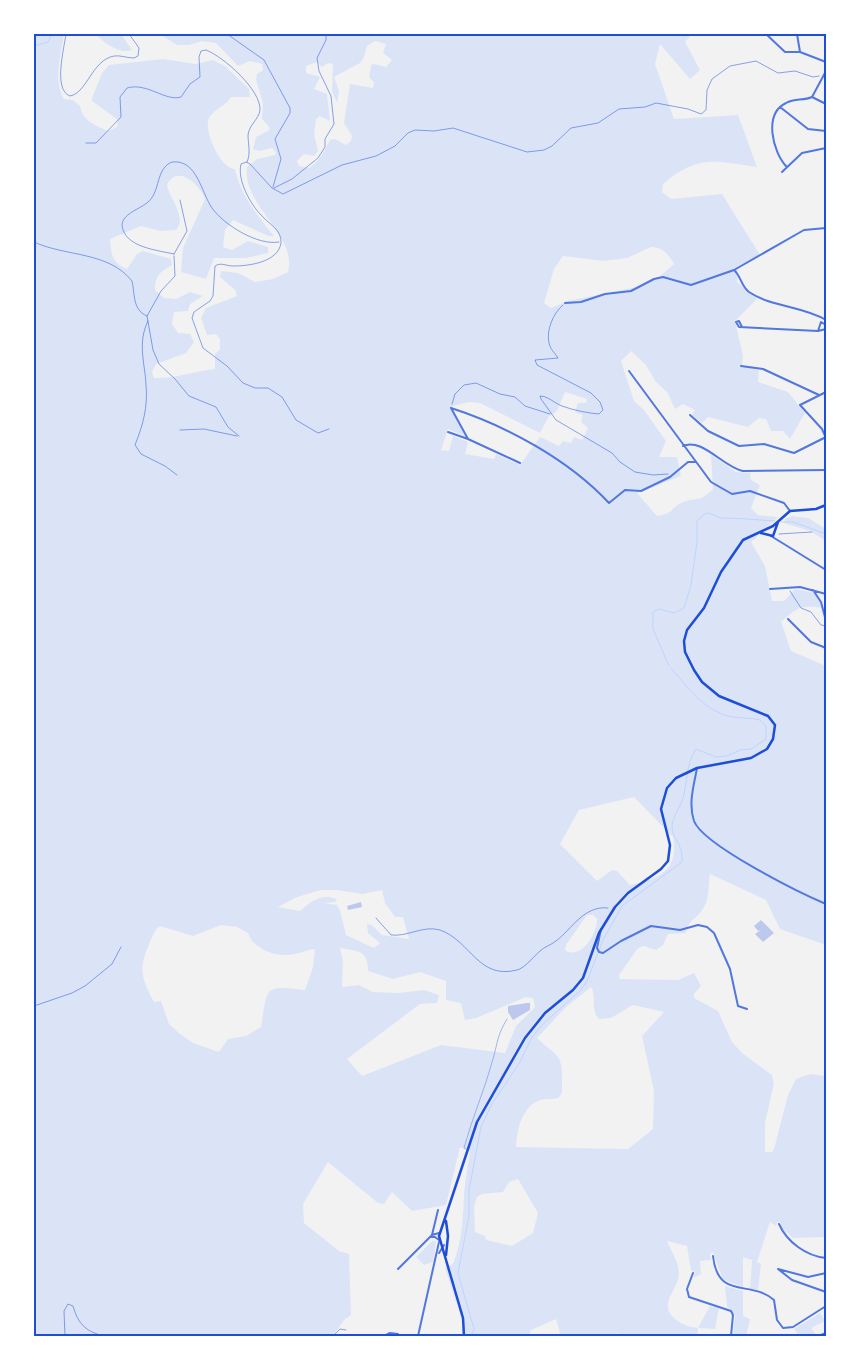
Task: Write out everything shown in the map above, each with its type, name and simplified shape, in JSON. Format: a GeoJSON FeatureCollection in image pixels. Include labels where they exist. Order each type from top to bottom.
{"type":"FeatureCollection","features":[{"type":"Feature","properties":{"kind":"main road"},"geometry":{"type":"LineString","coordinates":[[464,1336],[463,1318],[440,1232],[446,1220],[455,1182],[479,1118],[528,1034],[545,1012],[573,990],[583,978],[601,928],[612,911],[622,898],[658,872],[668,861],[670,845],[662,815],[662,799],[669,785],[690,770],[696,768],[751,758],[766,749],[774,737],[775,725],[768,716],[719,696],[706,685],[694,670],[684,644],[686,630],[704,608],[713,586],[734,551],[746,538],[769,528],[790,510],[816,509],[826,505]]}},
{"type":"Feature","properties":{"kind":"main road"},"geometry":{"type":"LineString","coordinates":[[760,532],[771,536],[778,522]]}},
{"type":"Feature","properties":{"kind":"main road"},"geometry":{"type":"LineString","coordinates":[[769,528],[774,532]]}},
{"type":"Feature","properties":{"kind":"main road"},"geometry":{"type":"LineString","coordinates":[[766,534],[769,528]]}},
{"type":"Feature","properties":{"kind":"main road"},"geometry":{"type":"LineString","coordinates":[[446,1220],[447,1232],[442,1243],[446,1256]]}},
{"type":"Feature","properties":{"kind":"main road"},"geometry":{"type":"LineString","coordinates":[[440,1232],[447,1232]]}},
{"type":"Feature","properties":{"kind":"street"},"geometry":{"type":"LineString","coordinates":[[766,34],[785,52],[800,52],[826,62]]}},
{"type":"Feature","properties":{"kind":"street"},"geometry":{"type":"LineString","coordinates":[[797,34],[800,52]]}},
{"type":"Feature","properties":{"kind":"street"},"geometry":{"type":"LineString","coordinates":[[812,98],[826,72]]}},
{"type":"Feature","properties":{"kind":"street"},"geometry":{"type":"LineString","coordinates":[[786,166],[775,147],[772,131],[772,123],[780,107],[794,99],[807,100],[812,98],[826,104]]}},
{"type":"Feature","properties":{"kind":"street"},"geometry":{"type":"LineString","coordinates":[[780,107],[808,129],[826,131]]}},
{"type":"Feature","properties":{"kind":"street"},"geometry":{"type":"LineString","coordinates":[[782,172],[786,166],[802,154],[826,148]]}},
{"type":"Feature","properties":{"kind":"street"},"geometry":{"type":"LineString","coordinates":[[565,303],[581,302],[605,294],[631,291],[654,279],[663,277],[691,285],[739,268],[804,230],[826,228]]}},
{"type":"Feature","properties":{"kind":"street"},"geometry":{"type":"LineString","coordinates":[[739,268],[738,273],[743,287],[756,296],[826,320]]}},
{"type":"Feature","properties":{"kind":"street"},"geometry":{"type":"LineString","coordinates":[[734,270],[738,273]]}},
{"type":"Feature","properties":{"kind":"street"},"geometry":{"type":"LineString","coordinates":[[818,331],[821,322],[826,325]]}},
{"type":"Feature","properties":{"kind":"street"},"geometry":{"type":"LineString","coordinates":[[742,327],[818,331],[826,329]]}},
{"type":"Feature","properties":{"kind":"street"},"geometry":{"type":"LineString","coordinates":[[741,366],[763,369],[820,395]]}},
{"type":"Feature","properties":{"kind":"street"},"geometry":{"type":"LineString","coordinates":[[630,371],[711,482],[732,494],[750,492],[784,504],[790,510]]}},
{"type":"Feature","properties":{"kind":"street"},"geometry":{"type":"LineString","coordinates":[[690,415],[708,431],[739,446],[764,444],[794,453],[826,437],[822,429],[800,405],[826,392]]}},
{"type":"Feature","properties":{"kind":"street"},"geometry":{"type":"LineString","coordinates":[[451,408],[534,445],[591,484],[609,503],[625,490],[646,488],[677,474],[688,462],[695,462]]}},
{"type":"Feature","properties":{"kind":"street"},"geometry":{"type":"LineString","coordinates":[[451,408],[468,439]]}},
{"type":"Feature","properties":{"kind":"street"},"geometry":{"type":"LineString","coordinates":[[448,432],[520,463]]}},
{"type":"Feature","properties":{"kind":"street"},"geometry":{"type":"LineString","coordinates":[[683,446],[688,444],[699,445],[732,468],[743,471],[826,470]]}},
{"type":"Feature","properties":{"kind":"street"},"geometry":{"type":"LineString","coordinates":[[771,536],[826,570]]}},
{"type":"Feature","properties":{"kind":"street"},"geometry":{"type":"LineString","coordinates":[[770,589],[800,586],[826,594]]}},
{"type":"Feature","properties":{"kind":"street"},"geometry":{"type":"LineString","coordinates":[[813,590],[821,602],[826,621]]}},
{"type":"Feature","properties":{"kind":"street"},"geometry":{"type":"LineString","coordinates":[[788,619],[811,642],[826,648]]}},
{"type":"Feature","properties":{"kind":"street"},"geometry":{"type":"LineString","coordinates":[[696,768],[691,804],[694,819],[699,830],[720,846],[794,891],[826,904]]}},
{"type":"Feature","properties":{"kind":"street"},"geometry":{"type":"LineString","coordinates":[[601,928],[600,952],[651,926],[680,930],[704,926],[714,933],[730,969],[738,1006],[747,1009]]}},
{"type":"Feature","properties":{"kind":"street"},"geometry":{"type":"LineString","coordinates":[[432,1235],[438,1210]]}},
{"type":"Feature","properties":{"kind":"street"},"geometry":{"type":"LineString","coordinates":[[779,1224],[803,1251],[814,1256],[826,1258]]}},
{"type":"Feature","properties":{"kind":"street"},"geometry":{"type":"LineString","coordinates":[[398,1269],[432,1235],[440,1232],[434,1226]]}},
{"type":"Feature","properties":{"kind":"street"},"geometry":{"type":"LineString","coordinates":[[429,1238],[435,1237],[442,1243]]}},
{"type":"Feature","properties":{"kind":"street"},"geometry":{"type":"LineString","coordinates":[[418,1336],[437,1255],[442,1243]]}},
{"type":"Feature","properties":{"kind":"street"},"geometry":{"type":"LineString","coordinates":[[437,1255],[442,1243]]}},
{"type":"Feature","properties":{"kind":"street"},"geometry":{"type":"LineString","coordinates":[[713,1256],[718,1275],[724,1284],[764,1294],[774,1300],[777,1320],[783,1328],[793,1327],[826,1306]]}},
{"type":"Feature","properties":{"kind":"street"},"geometry":{"type":"LineString","coordinates":[[826,1272],[808,1277],[778,1269],[792,1280],[826,1292]]}},
{"type":"Feature","properties":{"kind":"street"},"geometry":{"type":"LineString","coordinates":[[693,1273],[687,1289],[689,1297],[731,1311],[733,1315],[731,1336]]}},
{"type":"Feature","properties":{"kind":"street"},"geometry":{"type":"LineString","coordinates":[[384,1336],[391,1333],[398,1334],[399,1336]]}},
{"type":"Feature","properties":{"kind":"street"},"geometry":{"type":"LineString","coordinates":[[818,1336],[826,1333]]}},
{"type":"Feature","properties":{"kind":"lane"},"geometry":{"type":"LineString","coordinates":[[468,1150],[464,1148],[494,1059],[497,1036],[507,1019]]}},
{"type":"Feature","properties":{"kind":"path"},"geometry":{"type":"LineString","coordinates":[[66,34],[61,84],[63,90],[69,96],[78,92],[93,70],[108,58],[117,56],[132,58],[138,56],[139,48],[129,34]]}},
{"type":"Feature","properties":{"kind":"path"},"geometry":{"type":"LineString","coordinates":[[227,34],[264,60],[290,108],[290,113],[275,139],[281,159],[272,188]]}},
{"type":"Feature","properties":{"kind":"path"},"geometry":{"type":"LineString","coordinates":[[272,188],[292,179],[318,158],[334,124],[331,96],[319,71],[316,58],[326,40],[326,34]]}},
{"type":"Feature","properties":{"kind":"path"},"geometry":{"type":"LineString","coordinates":[[86,143],[96,144],[106,131],[119,121],[122,115],[120,97],[127,88],[144,88],[175,98],[181,97],[190,84],[200,77],[199,55],[206,50],[227,62],[248,84],[258,99],[259,113],[249,131],[249,157],[240,166],[243,184],[261,216],[278,232],[281,242],[277,254],[270,259],[238,265],[219,264],[215,266],[213,296],[210,301],[195,310],[192,318],[203,348],[228,366],[243,383],[255,388],[268,388],[282,397],[294,418],[306,427],[318,433],[329,429]]}},
{"type":"Feature","properties":{"kind":"path"},"geometry":{"type":"LineString","coordinates":[[246,162],[254,166],[272,188],[283,194],[342,165],[376,156],[395,146],[408,133],[415,130],[434,131],[453,128],[527,152],[536,152],[552,146],[570,128],[598,123],[620,109],[645,107],[656,103],[688,108],[701,114],[706,110],[706,90],[712,79],[730,66],[752,60],[764,64],[778,73],[795,71],[813,77],[826,72]]}},
{"type":"Feature","properties":{"kind":"path"},"geometry":{"type":"LineString","coordinates":[[174,254],[135,243],[124,234],[122,225],[126,217],[144,206],[152,198],[163,169],[172,162],[184,162],[191,168],[212,208],[231,225],[254,239],[281,242]]}},
{"type":"Feature","properties":{"kind":"path"},"geometry":{"type":"LineString","coordinates":[[180,200],[187,231],[174,254],[175,276],[161,291],[147,316],[152,350],[159,364],[189,396],[216,407],[228,427],[238,436],[204,429],[180,430]]}},
{"type":"Feature","properties":{"kind":"path"},"geometry":{"type":"LineString","coordinates":[[34,242],[97,258],[112,264],[132,281],[135,303],[141,313],[147,316]]}},
{"type":"Feature","properties":{"kind":"path"},"geometry":{"type":"LineString","coordinates":[[565,303],[558,309],[549,332],[549,343],[558,358],[535,360],[537,365],[590,393],[603,410],[599,414],[592,414],[561,406],[544,396],[540,396],[550,414],[556,420],[612,453],[620,462],[635,472],[653,475],[669,474]]}},
{"type":"Feature","properties":{"kind":"path"},"geometry":{"type":"LineString","coordinates":[[148,321],[144,329],[141,349],[146,385],[144,423],[134,445],[141,454],[165,466],[177,475]]}},
{"type":"Feature","properties":{"kind":"path"},"geometry":{"type":"LineString","coordinates":[[451,408],[453,398],[464,385],[476,383],[500,394],[515,397],[524,406],[550,414]]}},
{"type":"Feature","properties":{"kind":"path"},"geometry":{"type":"LineString","coordinates":[[774,532],[780,534],[812,532]]}},
{"type":"Feature","properties":{"kind":"path"},"geometry":{"type":"LineString","coordinates":[[784,588],[790,591],[801,608],[811,612],[821,625],[826,626]]}},
{"type":"Feature","properties":{"kind":"path"},"geometry":{"type":"LineString","coordinates":[[376,918],[388,934],[391,935],[429,928],[442,931],[459,942],[486,968],[502,972],[518,970],[540,950],[555,943],[584,914],[604,908],[612,911]]}},
{"type":"Feature","properties":{"kind":"path"},"geometry":{"type":"LineString","coordinates":[[34,1006],[85,986],[112,964],[121,947]]}},
{"type":"Feature","properties":{"kind":"path"},"geometry":{"type":"LineString","coordinates":[[65,1336],[64,1309],[70,1304],[83,1327],[104,1336]]}},
{"type":"Feature","properties":{"kind":"path"},"geometry":{"type":"LineString","coordinates":[[333,1336],[340,1329],[346,1330]]}},
{"type":"Feature","properties":{"kind":"shaded area"},"geometry":{"type":"Polygon","coordinates":[[[34,34],[64,34],[58,76],[64,99],[73,100],[80,106],[90,122],[108,131],[117,127],[118,120],[92,101],[92,98],[102,73],[109,65],[163,59],[196,64],[213,60],[225,66],[249,89],[250,97],[231,97],[211,115],[208,131],[219,156],[224,163],[235,169],[237,179],[245,196],[274,236],[268,236],[233,220],[225,230],[223,247],[232,250],[248,241],[268,247],[268,253],[246,258],[214,258],[206,279],[181,272],[183,248],[205,199],[188,178],[182,176],[176,176],[171,179],[167,185],[179,213],[179,225],[176,230],[160,231],[141,226],[110,239],[115,261],[127,269],[137,254],[143,251],[171,259],[172,265],[159,275],[155,285],[155,290],[164,298],[176,299],[190,292],[203,296],[190,304],[188,311],[174,312],[172,324],[178,333],[190,334],[194,342],[186,353],[156,364],[152,372],[154,378],[215,369],[215,354],[220,349],[220,339],[216,334],[207,335],[201,318],[206,308],[237,296],[235,290],[220,277],[221,271],[238,273],[255,282],[273,279],[288,272],[289,258],[285,245],[260,208],[248,181],[247,167],[257,159],[275,155],[276,152],[272,148],[259,151],[253,149],[256,137],[270,128],[262,119],[263,103],[256,80],[257,74],[263,70],[262,64],[250,61],[238,66],[216,43],[202,41],[189,45],[177,45],[160,34],[692,34],[685,42],[700,70],[690,79],[660,44],[655,64],[674,119],[738,115],[757,167],[718,162],[697,164],[675,174],[663,184],[662,192],[671,199],[722,194],[760,255],[738,266],[737,282],[757,299],[735,321],[743,356],[742,366],[759,370],[758,382],[788,392],[805,413],[790,439],[783,431],[771,431],[766,419],[759,418],[748,427],[708,417],[702,423],[692,415],[695,410],[683,404],[675,409],[667,392],[656,382],[646,365],[631,351],[621,361],[634,401],[644,410],[666,441],[659,457],[677,457],[681,476],[637,493],[657,516],[663,515],[681,503],[704,497],[713,489],[711,455],[736,472],[750,473],[751,480],[760,485],[751,508],[758,515],[778,517],[751,542],[765,566],[772,601],[784,601],[795,589],[815,593],[823,608],[800,608],[781,622],[791,651],[826,666],[826,945],[780,929],[766,900],[710,874],[706,903],[702,911],[689,924],[686,933],[668,934],[663,945],[656,950],[644,946],[638,948],[619,975],[620,979],[678,980],[694,973],[701,986],[694,994],[694,998],[718,1011],[732,1042],[742,1053],[772,1075],[774,1083],[765,1123],[765,1152],[772,1152],[774,1149],[788,1095],[796,1079],[810,1074],[826,1076],[826,1237],[793,1238],[782,1228],[780,1222],[777,1222],[776,1226],[770,1222],[757,1262],[761,1264],[758,1290],[750,1289],[752,1260],[743,1257],[743,1287],[723,1280],[713,1252],[710,1254],[711,1260],[700,1261],[701,1274],[693,1278],[695,1272],[691,1270],[687,1246],[667,1241],[679,1270],[678,1280],[668,1301],[669,1312],[681,1323],[698,1328],[697,1336],[622,1336],[618,1333],[614,1336],[559,1336],[560,1333],[556,1319],[531,1330],[528,1336],[462,1336],[463,1322],[445,1268],[453,1264],[462,1230],[464,1189],[470,1151],[460,1147],[446,1205],[412,1211],[392,1192],[384,1204],[378,1203],[328,1162],[303,1204],[304,1223],[339,1251],[349,1254],[351,1315],[344,1320],[333,1336],[34,1336],[34,34]],[[375,41],[367,46],[360,63],[334,77],[339,91],[337,103],[332,91],[333,64],[328,63],[322,67],[317,62],[306,66],[306,73],[320,77],[314,89],[327,94],[330,121],[320,116],[316,119],[314,134],[318,151],[314,156],[304,154],[297,161],[299,166],[309,168],[313,165],[321,156],[330,140],[335,139],[346,145],[351,141],[352,136],[344,123],[350,84],[373,88],[374,82],[369,77],[371,65],[386,67],[392,60],[383,53],[386,44],[375,41]],[[651,247],[627,258],[603,261],[563,256],[554,269],[544,303],[551,308],[568,301],[637,287],[660,276],[674,264],[665,252],[659,248],[651,247]],[[565,392],[557,411],[549,416],[540,433],[480,403],[469,402],[453,406],[451,410],[465,436],[448,429],[441,450],[449,451],[453,436],[468,442],[465,454],[494,459],[496,454],[520,465],[540,437],[559,446],[563,441],[571,443],[574,437],[582,440],[588,428],[581,422],[583,415],[575,412],[578,403],[586,403],[587,399],[565,392]],[[634,797],[579,810],[560,844],[597,881],[612,870],[617,871],[630,885],[640,883],[658,876],[670,865],[673,858],[673,837],[634,797]],[[321,890],[297,897],[278,907],[300,911],[317,899],[331,897],[337,899],[335,902],[324,903],[337,905],[346,935],[374,948],[380,943],[368,933],[367,924],[372,925],[382,935],[409,939],[403,917],[395,917],[385,903],[382,890],[363,894],[337,890],[321,890]],[[587,915],[566,945],[565,950],[574,952],[579,950],[592,937],[597,919],[593,915],[587,915]],[[221,925],[193,936],[160,926],[156,929],[146,951],[143,966],[144,979],[154,1002],[161,1001],[169,1024],[193,1043],[219,1052],[228,1039],[246,1036],[261,1027],[265,1003],[270,991],[281,988],[305,990],[313,967],[315,949],[290,955],[281,955],[259,947],[250,938],[248,933],[237,927],[221,925]],[[340,948],[343,962],[342,987],[359,985],[373,992],[399,993],[424,990],[439,995],[437,1003],[420,1004],[347,1059],[362,1076],[441,1045],[505,1053],[516,1026],[535,1007],[533,998],[526,997],[476,1018],[465,1020],[461,1003],[446,1000],[446,981],[420,972],[393,979],[368,971],[368,964],[361,953],[340,948]],[[591,987],[566,1007],[537,1038],[560,1061],[562,1073],[560,1096],[532,1104],[521,1121],[516,1147],[628,1149],[653,1129],[654,1091],[642,1036],[664,1012],[633,1005],[611,1018],[599,1019],[594,1007],[594,995],[591,987]],[[518,1179],[509,1182],[503,1192],[482,1194],[477,1197],[474,1207],[475,1232],[485,1236],[486,1240],[512,1246],[533,1233],[538,1213],[518,1179]]]}},
{"type":"Feature","properties":{"kind":"shaded area"},"geometry":{"type":"Polygon","coordinates":[[[96,34],[121,34],[132,50],[123,51],[117,49],[107,44],[96,34]]]}},
{"type":"Feature","properties":{"kind":"shaded area"},"geometry":{"type":"Polygon","coordinates":[[[792,516],[808,518],[826,529],[826,541],[810,531],[784,523],[785,519],[792,516]]]}},
{"type":"Feature","properties":{"kind":"shaded area"},"geometry":{"type":"Polygon","coordinates":[[[432,1241],[436,1241],[433,1262],[424,1265],[416,1257],[432,1241]]]}},
{"type":"Feature","properties":{"kind":"shaded area"},"geometry":{"type":"Polygon","coordinates":[[[725,1286],[743,1291],[743,1316],[750,1319],[746,1336],[733,1336],[735,1315],[727,1307],[725,1286]]]}},
{"type":"Feature","properties":{"kind":"shaded area"},"geometry":{"type":"Polygon","coordinates":[[[710,1306],[719,1308],[715,1329],[698,1328],[710,1306]]]}},
{"type":"Feature","properties":{"kind":"shaded area"},"geometry":{"type":"Polygon","coordinates":[[[820,1313],[825,1321],[811,1328],[816,1335],[799,1336],[794,1329],[820,1313]]]}},
{"type":"Feature","properties":{"kind":"building"},"geometry":{"type":"Polygon","coordinates":[[[361,902],[362,907],[348,910],[347,906],[361,902]]]}},
{"type":"Feature","properties":{"kind":"building"},"geometry":{"type":"Polygon","coordinates":[[[761,920],[774,933],[763,942],[755,934],[761,930],[758,931],[754,926],[761,920]]]}},
{"type":"Feature","properties":{"kind":"building"},"geometry":{"type":"Polygon","coordinates":[[[530,1003],[530,1010],[513,1020],[508,1012],[508,1006],[530,1003]]]}},
{"type":"Feature","properties":{"kind":"waterway"},"geometry":{"type":"LineString","coordinates":[[34,46],[48,42],[52,34]]}},
{"type":"Feature","properties":{"kind":"waterway"},"geometry":{"type":"LineString","coordinates":[[669,666],[653,629],[653,612],[659,609],[674,613],[684,608],[691,585],[697,542],[697,521],[706,513],[721,518],[775,521]]}},
{"type":"Feature","properties":{"kind":"waterway"},"geometry":{"type":"LineString","coordinates":[[782,522],[793,522],[826,534]]}},
{"type":"Feature","properties":{"kind":"waterway"},"geometry":{"type":"LineString","coordinates":[[471,1336],[474,1329],[458,1273],[469,1216],[469,1190],[481,1127],[492,1104],[520,1062],[532,1037],[545,1022],[580,991],[587,981],[604,938],[622,906],[682,862],[681,850],[672,831],[672,823],[684,795],[688,768],[696,749],[716,757],[727,756],[740,750],[751,749],[766,739],[766,726],[760,720],[719,713],[696,697],[671,668]]}}]}
